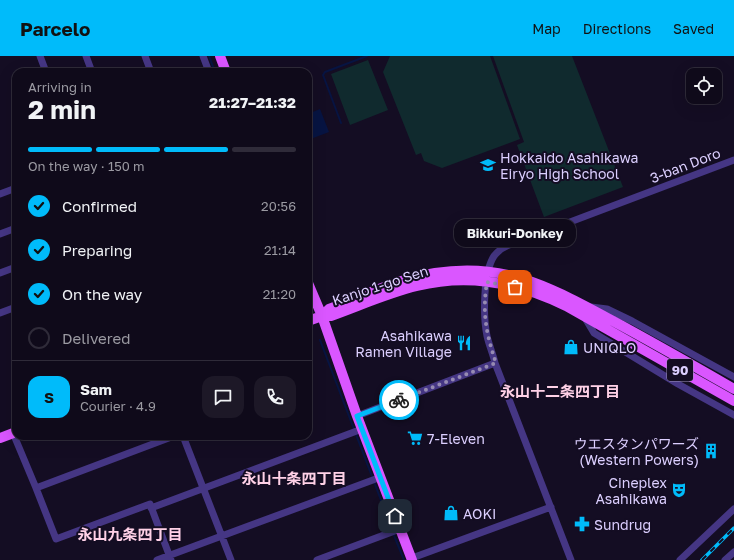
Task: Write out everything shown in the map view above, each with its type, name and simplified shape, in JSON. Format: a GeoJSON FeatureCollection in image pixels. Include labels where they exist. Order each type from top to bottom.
{"type":"FeatureCollection","features":[{"type":"Feature","properties":{"kind":"main road"},"geometry":{"type":"LineString","coordinates":[[220,56],[224,68]]}},
{"type":"Feature","properties":{"kind":"main road","name":"Kanjo 1-go Sen"},"geometry":{"type":"LineString","coordinates":[[312,320],[322,316],[331,316],[401,291],[432,283],[488,277],[584,310],[629,336]]}},
{"type":"Feature","properties":{"kind":"main road"},"geometry":{"type":"LineString","coordinates":[[312,292],[322,316],[357,416],[357,431],[375,479],[395,531],[412,559]]}},
{"type":"Feature","properties":{"kind":"main road","name":"90"},"geometry":{"type":"LineString","coordinates":[[629,336],[734,390]]}},
{"type":"Feature","properties":{"kind":"main road","name":"90"},"geometry":{"type":"LineString","coordinates":[[629,336],[734,400]]}},
{"type":"Feature","properties":{"kind":"main road"},"geometry":{"type":"LineString","coordinates":[[0,438],[12,433]]}},
{"type":"Feature","properties":{"kind":"street"},"geometry":{"type":"LineString","coordinates":[[41,56],[45,68]]}},
{"type":"Feature","properties":{"kind":"street"},"geometry":{"type":"LineString","coordinates":[[86,56],[90,68]]}},
{"type":"Feature","properties":{"kind":"street"},"geometry":{"type":"LineString","coordinates":[[145,56],[150,68]]}},
{"type":"Feature","properties":{"kind":"street"},"geometry":{"type":"LineString","coordinates":[[203,56],[208,68]]}},
{"type":"Feature","properties":{"kind":"street","name":"3-ban Doro"},"geometry":{"type":"LineString","coordinates":[[571,560],[487,336],[485,324],[485,294],[488,277],[495,254],[509,245],[734,160]]}},
{"type":"Feature","properties":{"kind":"street"},"geometry":{"type":"LineString","coordinates":[[0,194],[12,190]]}},
{"type":"Feature","properties":{"kind":"street"},"geometry":{"type":"LineString","coordinates":[[0,234],[12,230]]}},
{"type":"Feature","properties":{"kind":"street"},"geometry":{"type":"LineString","coordinates":[[0,273],[12,268]]}},
{"type":"Feature","properties":{"kind":"street"},"geometry":{"type":"LineString","coordinates":[[0,313],[12,308]]}},
{"type":"Feature","properties":{"kind":"street"},"geometry":{"type":"LineString","coordinates":[[734,377],[632,321],[607,309],[584,310],[594,333],[734,415]]}},
{"type":"Feature","properties":{"kind":"street"},"geometry":{"type":"LineString","coordinates":[[357,416],[496,363]]}},
{"type":"Feature","properties":{"kind":"street"},"geometry":{"type":"LineString","coordinates":[[151,508],[357,431]]}},
{"type":"Feature","properties":{"kind":"street"},"geometry":{"type":"LineString","coordinates":[[18,440],[56,539],[150,504],[170,558]]}},
{"type":"Feature","properties":{"kind":"street"},"geometry":{"type":"LineString","coordinates":[[36,488],[163,440]]}},
{"type":"Feature","properties":{"kind":"street"},"geometry":{"type":"LineString","coordinates":[[184,440],[231,560]]}},
{"type":"Feature","properties":{"kind":"street"},"geometry":{"type":"LineString","coordinates":[[157,560],[170,558],[375,479]]}},
{"type":"Feature","properties":{"kind":"street"},"geometry":{"type":"LineString","coordinates":[[412,559],[551,507]]}},
{"type":"Feature","properties":{"kind":"street"},"geometry":{"type":"LineString","coordinates":[[680,560],[734,509]]}},
{"type":"Feature","properties":{"kind":"street"},"geometry":{"type":"LineString","coordinates":[[317,560],[395,531]]}},
{"type":"Feature","properties":{"kind":"street"},"geometry":{"type":"LineString","coordinates":[[725,560],[734,552]]}},
{"type":"Feature","properties":{"kind":"green space"},"geometry":{"type":"Polygon","coordinates":[[[390,56],[490,56],[520,139],[442,168],[424,161],[421,153],[416,155],[383,72],[390,56]]]}},
{"type":"Feature","properties":{"kind":"green space"},"geometry":{"type":"Polygon","coordinates":[[[493,56],[572,56],[623,187],[544,217],[517,145],[524,142],[493,56]]]}},
{"type":"Feature","properties":{"kind":"green space"},"geometry":{"type":"Polygon","coordinates":[[[368,60],[388,110],[350,125],[331,74],[368,60]]]}},
{"type":"Feature","properties":{"kind":"shaded area"},"geometry":{"type":"Polygon","coordinates":[[[320,109],[329,132],[312,138],[312,112],[320,109]]]}},
{"type":"Feature","properties":{"kind":"waterway"},"geometry":{"type":"LineString","coordinates":[[209,56],[214,68]]}},
{"type":"Feature","properties":{"kind":"waterway"},"geometry":{"type":"LineString","coordinates":[[341,123],[323,75],[325,72],[367,56]]}},
{"type":"Feature","properties":{"kind":"waterway"},"geometry":{"type":"LineString","coordinates":[[320,340],[392,529]]}},
{"type":"Feature","properties":{"kind":"waterway"},"geometry":{"type":"LineString","coordinates":[[393,533],[404,560]]}},
{"type":"Feature","properties":{"kind":"railway"},"geometry":{"type":"LineString","coordinates":[[702,560],[734,528]]}},
{"type":"Feature","properties":{"kind":"way so far"},"geometry":{"type":"LineString","coordinates":[[399,400],[496,363],[487,336],[485,324],[484,310],[487,282],[515,287]]}},
{"type":"Feature","properties":{"kind":"place","name":"Hokkaido Asahikawa Eiryo High School"},"geometry":{"type":"Point","coordinates":[488,165]}},
{"type":"Feature","properties":{"kind":"place","name":"Bikkuri-Donkey"},"geometry":{"type":"Point","coordinates":[515,287]}},
{"type":"Feature","properties":{"kind":"place","name":"Asahikawa Ramen Village"},"geometry":{"type":"Point","coordinates":[464,343]}},
{"type":"Feature","properties":{"kind":"place","name":"UNIQLO"},"geometry":{"type":"Point","coordinates":[571,347]}},
{"type":"Feature","properties":{"kind":"place","name":"7-Eleven"},"geometry":{"type":"Point","coordinates":[415,438]}},
{"type":"Feature","properties":{"kind":"place","name":"ウエスタンパワーズ (Western Powers)"},"geometry":{"type":"Point","coordinates":[711,451]}},
{"type":"Feature","properties":{"kind":"place","name":"Cineplex Asahikawa"},"geometry":{"type":"Point","coordinates":[679,490]}},
{"type":"Feature","properties":{"kind":"place","name":"AOKI"},"geometry":{"type":"Point","coordinates":[451,513]}},
{"type":"Feature","properties":{"kind":"place","name":"Sundrug"},"geometry":{"type":"Point","coordinates":[582,524]}},
{"type":"Feature","properties":{"kind":"district","name":"永山十二条四丁目"},"geometry":{"type":"Point","coordinates":[560,391]}},
{"type":"Feature","properties":{"kind":"district","name":"永山十条四丁目"},"geometry":{"type":"Point","coordinates":[294,478]}},
{"type":"Feature","properties":{"kind":"district","name":"永山九条四丁目"},"geometry":{"type":"Point","coordinates":[130,534]}},
{"type":"Feature","properties":{"kind":"route"},"geometry":{"type":"LineString","coordinates":[[395,516],[357,416],[399,400]]}}]}
